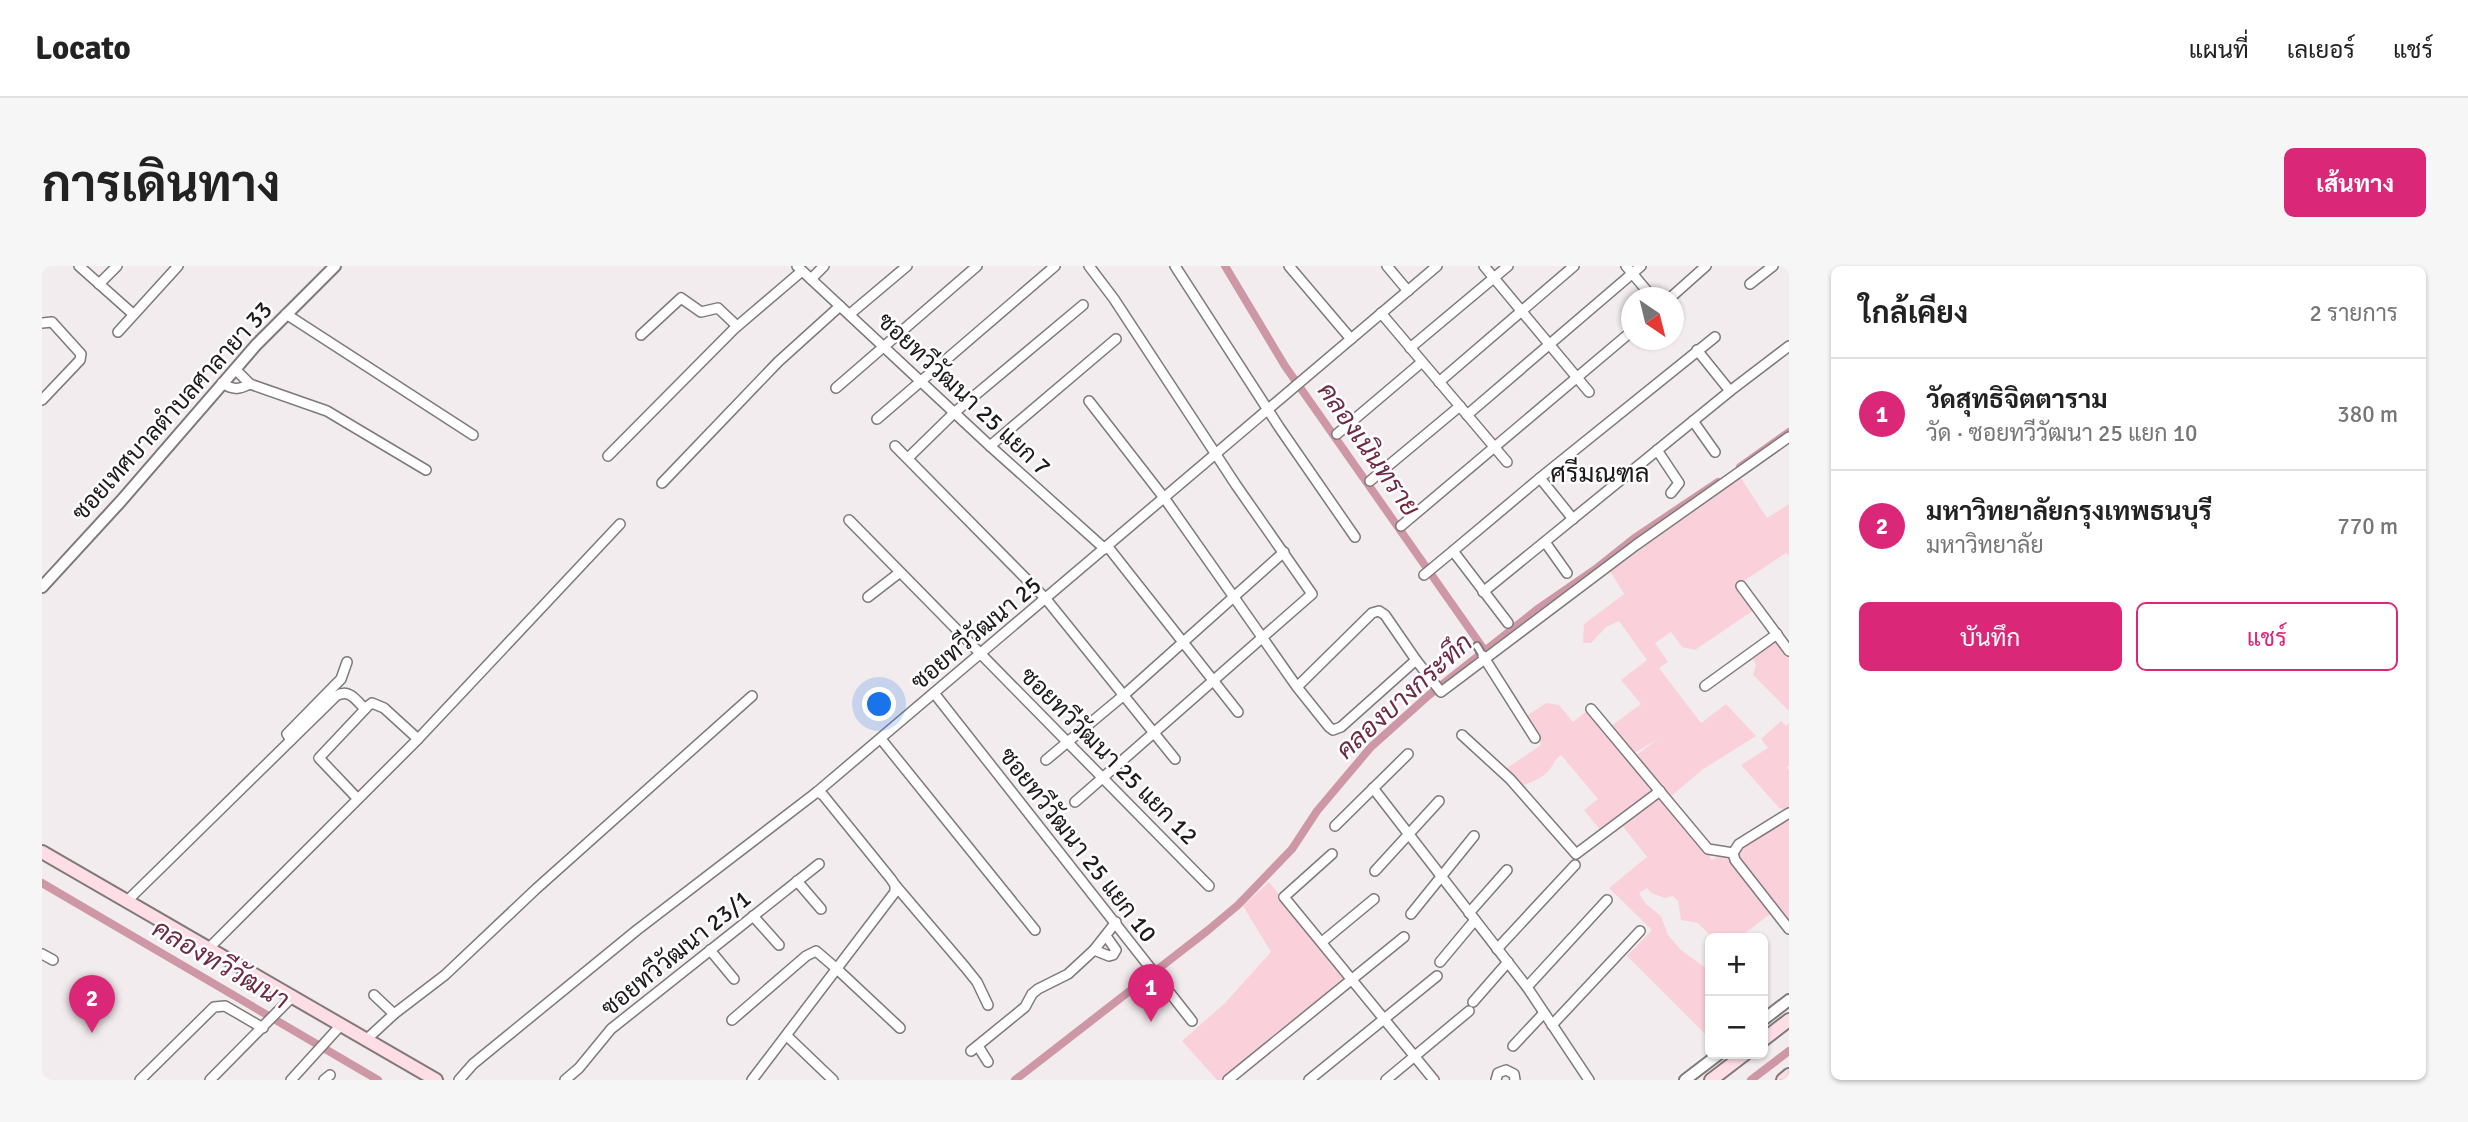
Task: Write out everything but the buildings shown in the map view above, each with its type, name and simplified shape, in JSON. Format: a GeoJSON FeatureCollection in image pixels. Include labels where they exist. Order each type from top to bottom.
{"type":"FeatureCollection","features":[{"type":"Feature","properties":{"kind":"main road"},"geometry":{"type":"LineString","coordinates":[[42,852],[436,1080]]}},
{"type":"Feature","properties":{"kind":"main road"},"geometry":{"type":"LineString","coordinates":[[1768,1036],[1789,1020]]}},
{"type":"Feature","properties":{"kind":"main road"},"geometry":{"type":"LineString","coordinates":[[1711,1080],[1738,1059]]}},
{"type":"Feature","properties":{"kind":"main road"},"geometry":{"type":"LineString","coordinates":[[1783,1080],[1789,1075]]}},
{"type":"Feature","properties":{"kind":"street"},"geometry":{"type":"LineString","coordinates":[[79,266],[133,314]]}},
{"type":"Feature","properties":{"kind":"street"},"geometry":{"type":"LineString","coordinates":[[99,284],[117,266]]}},
{"type":"Feature","properties":{"kind":"street"},"geometry":{"type":"LineString","coordinates":[[118,332],[178,266]]}},
{"type":"Feature","properties":{"kind":"street","name":"ซอยเทศบาลตำบลศาลายา 33"},"geometry":{"type":"LineString","coordinates":[[42,587],[121,501],[222,383],[335,266]]}},
{"type":"Feature","properties":{"kind":"street"},"geometry":{"type":"LineString","coordinates":[[811,279],[824,266]]}},
{"type":"Feature","properties":{"kind":"street"},"geometry":{"type":"LineString","coordinates":[[850,314],[907,266]]}},
{"type":"Feature","properties":{"kind":"street"},"geometry":{"type":"LineString","coordinates":[[836,388],[977,266]]}},
{"type":"Feature","properties":{"kind":"street"},"geometry":{"type":"LineString","coordinates":[[877,419],[1055,266]]}},
{"type":"Feature","properties":{"kind":"street"},"geometry":{"type":"LineString","coordinates":[[1075,803],[1311,594],[1114,299],[1089,266]]}},
{"type":"Feature","properties":{"kind":"street"},"geometry":{"type":"LineString","coordinates":[[1175,266],[1355,537]]}},
{"type":"Feature","properties":{"kind":"street"},"geometry":{"type":"LineString","coordinates":[[1289,266],[1351,339]]}},
{"type":"Feature","properties":{"kind":"street"},"geometry":{"type":"LineString","coordinates":[[1387,266],[1408,291]]}},
{"type":"Feature","properties":{"kind":"street","name":"ซอยทวีวัฒนา 25"},"geometry":{"type":"LineString","coordinates":[[459,1080],[473,1064],[637,930],[817,792],[881,739],[1437,266]]}},
{"type":"Feature","properties":{"kind":"street"},"geometry":{"type":"LineString","coordinates":[[1484,266],[1589,392]]}},
{"type":"Feature","properties":{"kind":"street"},"geometry":{"type":"LineString","coordinates":[[1410,348],[1508,266]]}},
{"type":"Feature","properties":{"kind":"street"},"geometry":{"type":"LineString","coordinates":[[1439,382],[1574,266]]}},
{"type":"Feature","properties":{"kind":"street"},"geometry":{"type":"LineString","coordinates":[[1467,415],[1549,345],[1629,270],[1641,266]]}},
{"type":"Feature","properties":{"kind":"street"},"geometry":{"type":"LineString","coordinates":[[1682,287],[1706,266]]}},
{"type":"Feature","properties":{"kind":"street"},"geometry":{"type":"LineString","coordinates":[[1750,284],[1773,266]]}},
{"type":"Feature","properties":{"kind":"street"},"geometry":{"type":"LineString","coordinates":[[608,456],[737,326],[799,269]]}},
{"type":"Feature","properties":{"kind":"street","name":"ซอยทวีวัฒนา 25 แยก 7"},"geometry":{"type":"LineString","coordinates":[[799,269],[990,446],[1107,548],[1238,712]]}},
{"type":"Feature","properties":{"kind":"street"},"geometry":{"type":"LineString","coordinates":[[1629,270],[1644,287]]}},
{"type":"Feature","properties":{"kind":"street"},"geometry":{"type":"LineString","coordinates":[[641,335],[681,298],[701,312],[718,308],[737,326]]}},
{"type":"Feature","properties":{"kind":"street"},"geometry":{"type":"LineString","coordinates":[[908,458],[955,412],[1083,304]]}},
{"type":"Feature","properties":{"kind":"street"},"geometry":{"type":"LineString","coordinates":[[663,483],[778,362],[840,306]]}},
{"type":"Feature","properties":{"kind":"street"},"geometry":{"type":"LineString","coordinates":[[1381,313],[1507,462]]}},
{"type":"Feature","properties":{"kind":"street"},"geometry":{"type":"LineString","coordinates":[[286,314],[473,435]]}},
{"type":"Feature","properties":{"kind":"street"},"geometry":{"type":"LineString","coordinates":[[42,323],[52,323],[81,354],[80,360],[42,400]]}},
{"type":"Feature","properties":{"kind":"street"},"geometry":{"type":"LineString","coordinates":[[1426,573],[1715,337]]}},
{"type":"Feature","properties":{"kind":"street"},"geometry":{"type":"LineString","coordinates":[[990,446],[1116,339]]}},
{"type":"Feature","properties":{"kind":"street"},"geometry":{"type":"LineString","coordinates":[[1401,526],[1621,340]]}},
{"type":"Feature","properties":{"kind":"street"},"geometry":{"type":"LineString","coordinates":[[1483,592],[1789,346]]}},
{"type":"Feature","properties":{"kind":"street"},"geometry":{"type":"LineString","coordinates":[[1697,350],[1730,391]]}},
{"type":"Feature","properties":{"kind":"street"},"geometry":{"type":"LineString","coordinates":[[1337,434],[1422,362]]}},
{"type":"Feature","properties":{"kind":"street"},"geometry":{"type":"LineString","coordinates":[[235,369],[250,384],[327,411],[426,470]]}},
{"type":"Feature","properties":{"kind":"street"},"geometry":{"type":"LineString","coordinates":[[222,383],[237,390],[250,384]]}},
{"type":"Feature","properties":{"kind":"street"},"geometry":{"type":"LineString","coordinates":[[1088,401],[1165,499],[1297,687],[1329,727],[1337,730],[1416,660]]}},
{"type":"Feature","properties":{"kind":"street"},"geometry":{"type":"LineString","coordinates":[[1370,481],[1460,406]]}},
{"type":"Feature","properties":{"kind":"street"},"geometry":{"type":"LineString","coordinates":[[1693,421],[1715,452]]}},
{"type":"Feature","properties":{"kind":"street"},"geometry":{"type":"LineString","coordinates":[[1297,687],[1372,613],[1379,611],[1385,615],[1441,692],[1636,545],[1789,437]]}},
{"type":"Feature","properties":{"kind":"street"},"geometry":{"type":"LineString","coordinates":[[895,446],[1046,599],[1175,759]]}},
{"type":"Feature","properties":{"kind":"street"},"geometry":{"type":"LineString","coordinates":[[1657,450],[1679,483],[1671,493]]}},
{"type":"Feature","properties":{"kind":"street"},"geometry":{"type":"LineString","coordinates":[[1540,478],[1573,519]]}},
{"type":"Feature","properties":{"kind":"street","name":"ซอยทวีวัฒนา 25 แยก 12"},"geometry":{"type":"LineString","coordinates":[[849,520],[1209,886]]}},
{"type":"Feature","properties":{"kind":"street"},"geometry":{"type":"LineString","coordinates":[[209,948],[418,739],[620,524]]}},
{"type":"Feature","properties":{"kind":"street"},"geometry":{"type":"LineString","coordinates":[[1545,542],[1567,573]]}},
{"type":"Feature","properties":{"kind":"street"},"geometry":{"type":"LineString","coordinates":[[1453,551],[1508,623]]}},
{"type":"Feature","properties":{"kind":"street"},"geometry":{"type":"LineString","coordinates":[[1045,760],[1124,695],[1284,552]]}},
{"type":"Feature","properties":{"kind":"street"},"geometry":{"type":"LineString","coordinates":[[868,597],[899,573]]}},
{"type":"Feature","properties":{"kind":"street"},"geometry":{"type":"LineString","coordinates":[[1741,586],[1789,651]]}},
{"type":"Feature","properties":{"kind":"street"},"geometry":{"type":"LineString","coordinates":[[1705,686],[1777,634]]}},
{"type":"Feature","properties":{"kind":"street"},"geometry":{"type":"LineString","coordinates":[[1477,646],[1535,738]]}},
{"type":"Feature","properties":{"kind":"street"},"geometry":{"type":"LineString","coordinates":[[291,740],[287,734],[341,678],[347,662]]}},
{"type":"Feature","properties":{"kind":"street"},"geometry":{"type":"LineString","coordinates":[[128,900],[341,693],[349,693],[365,709]]}},
{"type":"Feature","properties":{"kind":"street","name":"ซอยทวีวัฒนา 25 แยก 10"},"geometry":{"type":"LineString","coordinates":[[934,693],[1192,1021]]}},
{"type":"Feature","properties":{"kind":"street"},"geometry":{"type":"LineString","coordinates":[[367,1039],[454,967],[536,889],[752,696]]}},
{"type":"Feature","properties":{"kind":"street"},"geometry":{"type":"LineString","coordinates":[[357,798],[319,758],[365,709],[372,703],[377,704],[418,739]]}},
{"type":"Feature","properties":{"kind":"street"},"geometry":{"type":"LineString","coordinates":[[1591,709],[1709,849],[1733,853]]}},
{"type":"Feature","properties":{"kind":"street"},"geometry":{"type":"LineString","coordinates":[[1462,735],[1510,779],[1576,854],[1660,791]]}},
{"type":"Feature","properties":{"kind":"street"},"geometry":{"type":"LineString","coordinates":[[881,739],[1035,930]]}},
{"type":"Feature","properties":{"kind":"street"},"geometry":{"type":"LineString","coordinates":[[1335,825],[1408,754]]}},
{"type":"Feature","properties":{"kind":"street"},"geometry":{"type":"LineString","coordinates":[[1373,788],[1527,987],[1589,1080]]}},
{"type":"Feature","properties":{"kind":"street"},"geometry":{"type":"LineString","coordinates":[[817,792],[824,795],[895,885],[965,967],[977,982],[988,1005]]}},
{"type":"Feature","properties":{"kind":"street"},"geometry":{"type":"LineString","coordinates":[[1375,870],[1439,801]]}},
{"type":"Feature","properties":{"kind":"street"},"geometry":{"type":"LineString","coordinates":[[1789,813],[1739,844],[1733,853],[1735,860],[1789,929]]}},
{"type":"Feature","properties":{"kind":"street"},"geometry":{"type":"LineString","coordinates":[[1410,914],[1474,836]]}},
{"type":"Feature","properties":{"kind":"street"},"geometry":{"type":"LineString","coordinates":[[1332,854],[1284,897],[1434,1080]]}},
{"type":"Feature","properties":{"kind":"street","name":"ซอยทวีวัฒนา 23/1"},"geometry":{"type":"LineString","coordinates":[[565,1080],[579,1068],[611,1029],[819,864]]}},
{"type":"Feature","properties":{"kind":"street"},"geometry":{"type":"LineString","coordinates":[[1497,949],[1575,865]]}},
{"type":"Feature","properties":{"kind":"street"},"geometry":{"type":"LineString","coordinates":[[1440,962],[1507,870]]}},
{"type":"Feature","properties":{"kind":"street"},"geometry":{"type":"LineString","coordinates":[[797,881],[821,909]]}},
{"type":"Feature","properties":{"kind":"street"},"geometry":{"type":"LineString","coordinates":[[752,1080],[892,898],[895,885]]}},
{"type":"Feature","properties":{"kind":"street"},"geometry":{"type":"LineString","coordinates":[[1322,942],[1374,899]]}},
{"type":"Feature","properties":{"kind":"street"},"geometry":{"type":"LineString","coordinates":[[1527,987],[1607,900]]}},
{"type":"Feature","properties":{"kind":"street"},"geometry":{"type":"LineString","coordinates":[[753,916],[779,945]]}},
{"type":"Feature","properties":{"kind":"street"},"geometry":{"type":"LineString","coordinates":[[988,1062],[975,1049],[1026,1007],[1032,994],[1038,989],[1068,974],[1094,950],[1116,922]]}},
{"type":"Feature","properties":{"kind":"street"},"geometry":{"type":"LineString","coordinates":[[1552,1025],[1640,931]]}},
{"type":"Feature","properties":{"kind":"street"},"geometry":{"type":"LineString","coordinates":[[1094,950],[1109,956],[1113,954],[1116,950],[1106,936]]}},
{"type":"Feature","properties":{"kind":"street"},"geometry":{"type":"LineString","coordinates":[[1228,1080],[1404,937]]}},
{"type":"Feature","properties":{"kind":"street"},"geometry":{"type":"LineString","coordinates":[[710,950],[734,979]]}},
{"type":"Feature","properties":{"kind":"street"},"geometry":{"type":"LineString","coordinates":[[732,1020],[813,951],[838,968],[900,1028]]}},
{"type":"Feature","properties":{"kind":"street"},"geometry":{"type":"LineString","coordinates":[[42,954],[53,960]]}},
{"type":"Feature","properties":{"kind":"street"},"geometry":{"type":"LineString","coordinates":[[1386,1080],[1471,1006],[1507,962]]}},
{"type":"Feature","properties":{"kind":"street"},"geometry":{"type":"LineString","coordinates":[[1308,1080],[1437,976]]}},
{"type":"Feature","properties":{"kind":"street"},"geometry":{"type":"LineString","coordinates":[[374,995],[394,1014]]}},
{"type":"Feature","properties":{"kind":"street"},"geometry":{"type":"LineString","coordinates":[[210,1080],[293,996]]}},
{"type":"Feature","properties":{"kind":"street"},"geometry":{"type":"LineString","coordinates":[[1768,1016],[1789,1000]]}},
{"type":"Feature","properties":{"kind":"street"},"geometry":{"type":"LineString","coordinates":[[140,1080],[214,1007],[223,1004],[265,1027]]}},
{"type":"Feature","properties":{"kind":"street"},"geometry":{"type":"LineString","coordinates":[[1513,1046],[1544,1013]]}},
{"type":"Feature","properties":{"kind":"street"},"geometry":{"type":"LineString","coordinates":[[292,1079],[341,1025]]}},
{"type":"Feature","properties":{"kind":"street"},"geometry":{"type":"LineString","coordinates":[[787,1036],[833,1080]]}},
{"type":"Feature","properties":{"kind":"street"},"geometry":{"type":"LineString","coordinates":[[1685,1080],[1712,1059]]}},
{"type":"Feature","properties":{"kind":"street"},"geometry":{"type":"LineString","coordinates":[[1496,1080],[1498,1073],[1507,1070],[1514,1074],[1516,1080]]}},
{"type":"Feature","properties":{"kind":"shaded area"},"geometry":{"type":"Polygon","coordinates":[[[1741,478],[1767,518],[1789,504],[1789,556],[1786,553],[1741,583],[1757,608],[1695,650],[1682,647],[1671,632],[1655,643],[1668,662],[1659,668],[1701,723],[1726,704],[1756,736],[1702,770],[1669,798],[1635,756],[1658,739],[1633,754],[1611,726],[1641,704],[1621,680],[1647,660],[1619,621],[1606,627],[1591,643],[1583,643],[1584,624],[1624,594],[1610,571],[1741,478]]]}},
{"type":"Feature","properties":{"kind":"shaded area"},"geometry":{"type":"Polygon","coordinates":[[[1777,640],[1789,657],[1789,711],[1753,675],[1756,665],[1753,659],[1777,640]]]}},
{"type":"Feature","properties":{"kind":"shaded area"},"geometry":{"type":"Polygon","coordinates":[[[1546,703],[1559,705],[1573,722],[1588,710],[1654,788],[1601,831],[1584,810],[1598,799],[1561,755],[1544,775],[1523,785],[1507,768],[1541,745],[1525,717],[1546,703]]]}},
{"type":"Feature","properties":{"kind":"shaded area"},"geometry":{"type":"Polygon","coordinates":[[[1781,721],[1786,726],[1789,723],[1787,810],[1779,808],[1741,765],[1768,748],[1761,739],[1781,721]]]}},
{"type":"Feature","properties":{"kind":"shaded area"},"geometry":{"type":"Polygon","coordinates":[[[1659,796],[1689,827],[1712,860],[1722,854],[1727,855],[1770,914],[1745,933],[1708,933],[1698,923],[1681,920],[1678,901],[1673,896],[1665,898],[1651,893],[1647,888],[1639,893],[1646,904],[1661,916],[1668,935],[1681,950],[1705,967],[1705,1034],[1627,956],[1652,930],[1609,888],[1647,857],[1621,824],[1659,796]]]}},
{"type":"Feature","properties":{"kind":"shaded area"},"geometry":{"type":"Polygon","coordinates":[[[1789,817],[1789,924],[1736,855],[1738,849],[1789,817]]]}},
{"type":"Feature","properties":{"kind":"shaded area"},"geometry":{"type":"Polygon","coordinates":[[[1269,882],[1347,977],[1221,1080],[1217,1080],[1182,1041],[1225,1003],[1271,952],[1243,906],[1269,882]]]}},
{"type":"Feature","properties":{"kind":"waterway","name":"คลองเนินทราย"},"geometry":{"type":"LineString","coordinates":[[1225,266],[1285,366],[1485,651]]}},
{"type":"Feature","properties":{"kind":"waterway","name":"คลองบางกระทึก"},"geometry":{"type":"LineString","coordinates":[[1740,467],[1789,432]]}},
{"type":"Feature","properties":{"kind":"waterway","name":"คลองบางกระทึก"},"geometry":{"type":"LineString","coordinates":[[1015,1080],[1238,905],[1292,849],[1317,811],[1371,747],[1429,695],[1539,608],[1636,537],[1718,482]]}},
{"type":"Feature","properties":{"kind":"waterway","name":"คลองทวีวัฒนา"},"geometry":{"type":"LineString","coordinates":[[42,883],[378,1080]]}},
{"type":"Feature","properties":{"kind":"waterway"},"geometry":{"type":"LineString","coordinates":[[1751,1080],[1789,1051]]}},
{"type":"Feature","properties":{"kind":"place","name":"วัดสุทธิจิตตาราม"},"geometry":{"type":"Point","coordinates":[1151,1022]}},
{"type":"Feature","properties":{"kind":"place","name":"มหาวิทยาลัยกรุงเทพธนบุรี"},"geometry":{"type":"Point","coordinates":[92,1033]}},
{"type":"Feature","properties":{"kind":"district","name":"ศรีมณฑล"},"geometry":{"type":"Point","coordinates":[1600,473]}}]}
